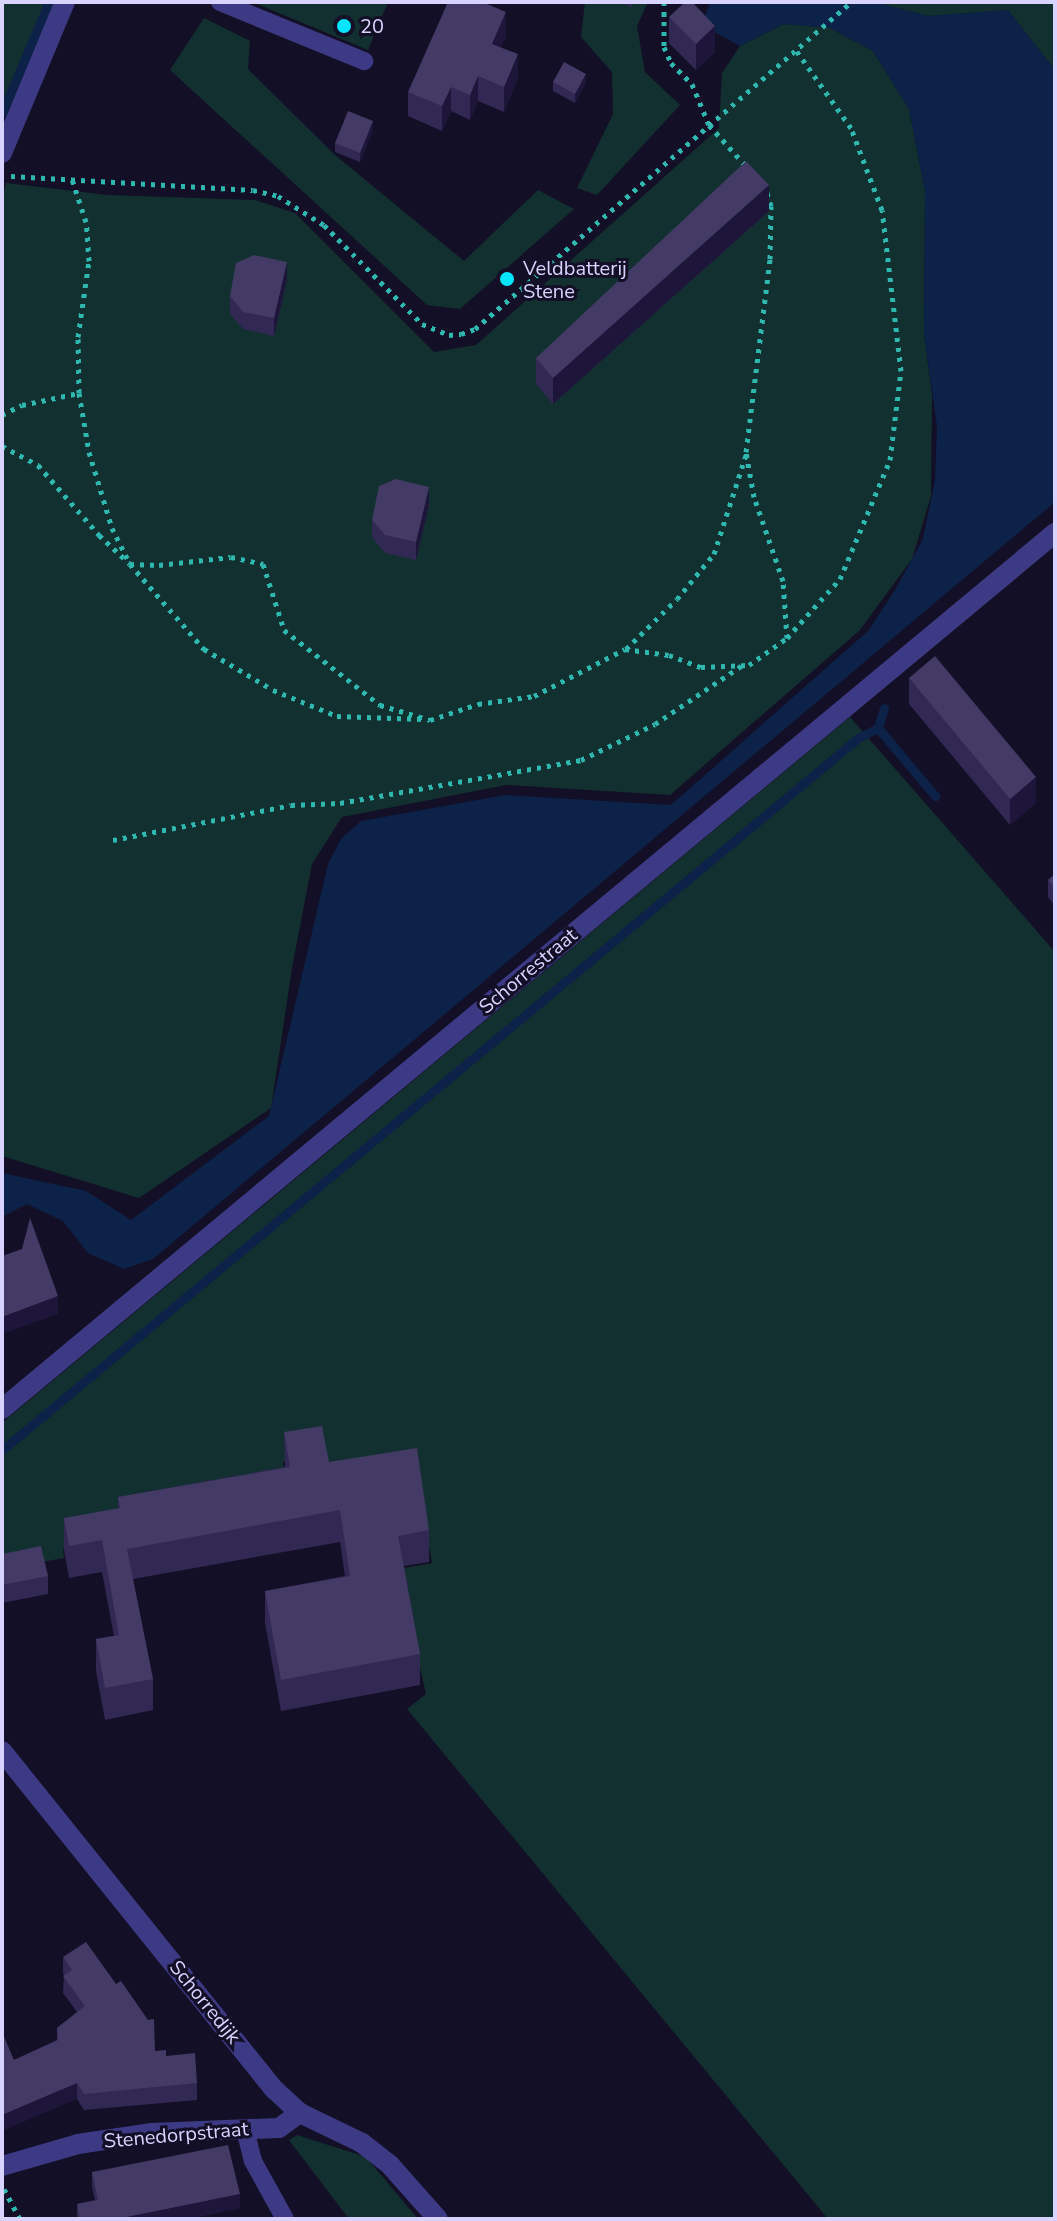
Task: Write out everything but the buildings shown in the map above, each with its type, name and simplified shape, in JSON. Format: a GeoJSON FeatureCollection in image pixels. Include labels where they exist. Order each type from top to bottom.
{"type":"FeatureCollection","features":[{"type":"Feature","properties":{"kind":"street"},"geometry":{"type":"LineString","coordinates":[[2,153],[65,2]]}},
{"type":"Feature","properties":{"kind":"street","name":"Schorrestraat"},"geometry":{"type":"LineString","coordinates":[[2,1409],[1055,533]]}},
{"type":"Feature","properties":{"kind":"street","name":"Schorredijk"},"geometry":{"type":"LineString","coordinates":[[2,1751],[275,2090],[300,2113],[362,2143],[390,2165],[438,2219]]}},
{"type":"Feature","properties":{"kind":"street","name":"Stenedorpstraat"},"geometry":{"type":"LineString","coordinates":[[2,2166],[108,2140],[152,2133],[279,2128],[300,2113]]}},
{"type":"Feature","properties":{"kind":"lane"},"geometry":{"type":"LineString","coordinates":[[220,2],[364,61]]}},
{"type":"Feature","properties":{"kind":"lane"},"geometry":{"type":"LineString","coordinates":[[245,2129],[253,2161],[285,2219]]}},
{"type":"Feature","properties":{"kind":"path"},"geometry":{"type":"LineString","coordinates":[[664,2],[664,47],[671,63],[692,84],[709,125],[754,176]]}},
{"type":"Feature","properties":{"kind":"path"},"geometry":{"type":"LineString","coordinates":[[2,176],[253,190],[278,196],[324,225],[422,324],[449,335],[461,334],[475,329],[851,2]]}},
{"type":"Feature","properties":{"kind":"path"},"geometry":{"type":"LineString","coordinates":[[625,649],[669,655],[701,667],[742,666],[749,665],[787,638],[840,579],[890,460],[901,371],[882,210],[851,128],[796,50]]}},
{"type":"Feature","properties":{"kind":"path"},"geometry":{"type":"LineString","coordinates":[[72,179],[86,222],[89,261],[78,337],[79,393],[89,452],[112,528],[130,564]]}},
{"type":"Feature","properties":{"kind":"path"},"geometry":{"type":"LineString","coordinates":[[2,446],[38,465],[204,649],[273,690],[337,716],[430,720],[478,704],[534,696],[625,649],[677,599],[714,554],[746,452],[770,259],[770,194],[763,186]]}},
{"type":"Feature","properties":{"kind":"path"},"geometry":{"type":"LineString","coordinates":[[2,415],[22,405],[79,393]]}},
{"type":"Feature","properties":{"kind":"path"},"geometry":{"type":"LineString","coordinates":[[746,452],[754,497],[783,581],[787,638]]}},
{"type":"Feature","properties":{"kind":"path"},"geometry":{"type":"LineString","coordinates":[[130,564],[159,565],[231,557],[263,564],[270,580],[272,601],[284,630],[380,705],[430,720]]}},
{"type":"Feature","properties":{"kind":"path"},"geometry":{"type":"LineString","coordinates":[[113,840],[291,805],[340,803],[581,760],[655,724],[742,666]]}},
{"type":"Feature","properties":{"kind":"path"},"geometry":{"type":"LineString","coordinates":[[2,2185],[20,2219]]}},
{"type":"Feature","properties":{"kind":"green space"},"geometry":{"type":"Polygon","coordinates":[[[2,2],[45,2],[2,104],[2,2]]]}},
{"type":"Feature","properties":{"kind":"green space","name":"20"},"geometry":{"type":"Polygon","coordinates":[[[252,2],[388,2],[368,50],[252,2]]]}},
{"type":"Feature","properties":{"kind":"green space"},"geometry":{"type":"Polygon","coordinates":[[[585,2],[648,2],[637,26],[645,72],[680,105],[597,195],[577,188],[613,114],[612,72],[581,37],[585,2]]]}},
{"type":"Feature","properties":{"kind":"green space"},"geometry":{"type":"Polygon","coordinates":[[[875,2],[1055,2],[1055,70],[1008,10],[928,16],[875,2]]]}},
{"type":"Feature","properties":{"kind":"green space"},"geometry":{"type":"Polygon","coordinates":[[[204,18],[250,41],[248,69],[335,155],[464,261],[538,190],[574,209],[460,309],[427,305],[170,70],[204,18]]]}},
{"type":"Feature","properties":{"kind":"green space"},"geometry":{"type":"Polygon","coordinates":[[[784,24],[830,28],[873,51],[909,109],[925,191],[924,334],[932,395],[931,496],[912,559],[860,630],[670,795],[506,785],[342,817],[312,864],[292,968],[271,1108],[139,1198],[2,1156],[2,202],[6,183],[108,195],[255,200],[295,213],[434,352],[476,345],[719,128],[722,73],[740,46],[784,24]]]}},
{"type":"Feature","properties":{"kind":"green space"},"geometry":{"type":"Polygon","coordinates":[[[850,717],[1055,952],[1055,2219],[828,2219],[407,1709],[426,1694],[398,1569],[432,1563],[417,1478],[330,1492],[323,1456],[283,1462],[289,1497],[63,1549],[64,1558],[2,1569],[2,1423],[850,717]]]}},
{"type":"Feature","properties":{"kind":"green space"},"geometry":{"type":"Polygon","coordinates":[[[297,2135],[366,2157],[418,2219],[349,2219],[289,2140],[297,2135]]]}},
{"type":"Feature","properties":{"kind":"water"},"geometry":{"type":"Polygon","coordinates":[[[710,2],[875,2],[928,16],[1008,10],[1055,70],[1055,502],[153,1259],[124,1269],[88,1253],[63,1221],[27,1204],[2,1217],[2,1173],[86,1191],[131,1220],[269,1116],[328,864],[341,839],[361,821],[505,795],[671,805],[868,631],[895,590],[923,539],[935,480],[937,426],[924,334],[925,191],[909,109],[873,51],[830,28],[784,24],[740,46],[702,25],[710,2]]]}},
{"type":"Feature","properties":{"kind":"waterway"},"geometry":{"type":"LineString","coordinates":[[2,113],[49,2]]}},
{"type":"Feature","properties":{"kind":"waterway"},"geometry":{"type":"LineString","coordinates":[[884,708],[878,728],[935,796]]}},
{"type":"Feature","properties":{"kind":"waterway"},"geometry":{"type":"LineString","coordinates":[[2,1450],[858,738],[878,728]]}},
{"type":"Feature","properties":{"kind":"place","name":"20"},"geometry":{"type":"Point","coordinates":[344,26]}},
{"type":"Feature","properties":{"kind":"place","name":"Veldbatterij Stene"},"geometry":{"type":"Point","coordinates":[507,279]}}]}
